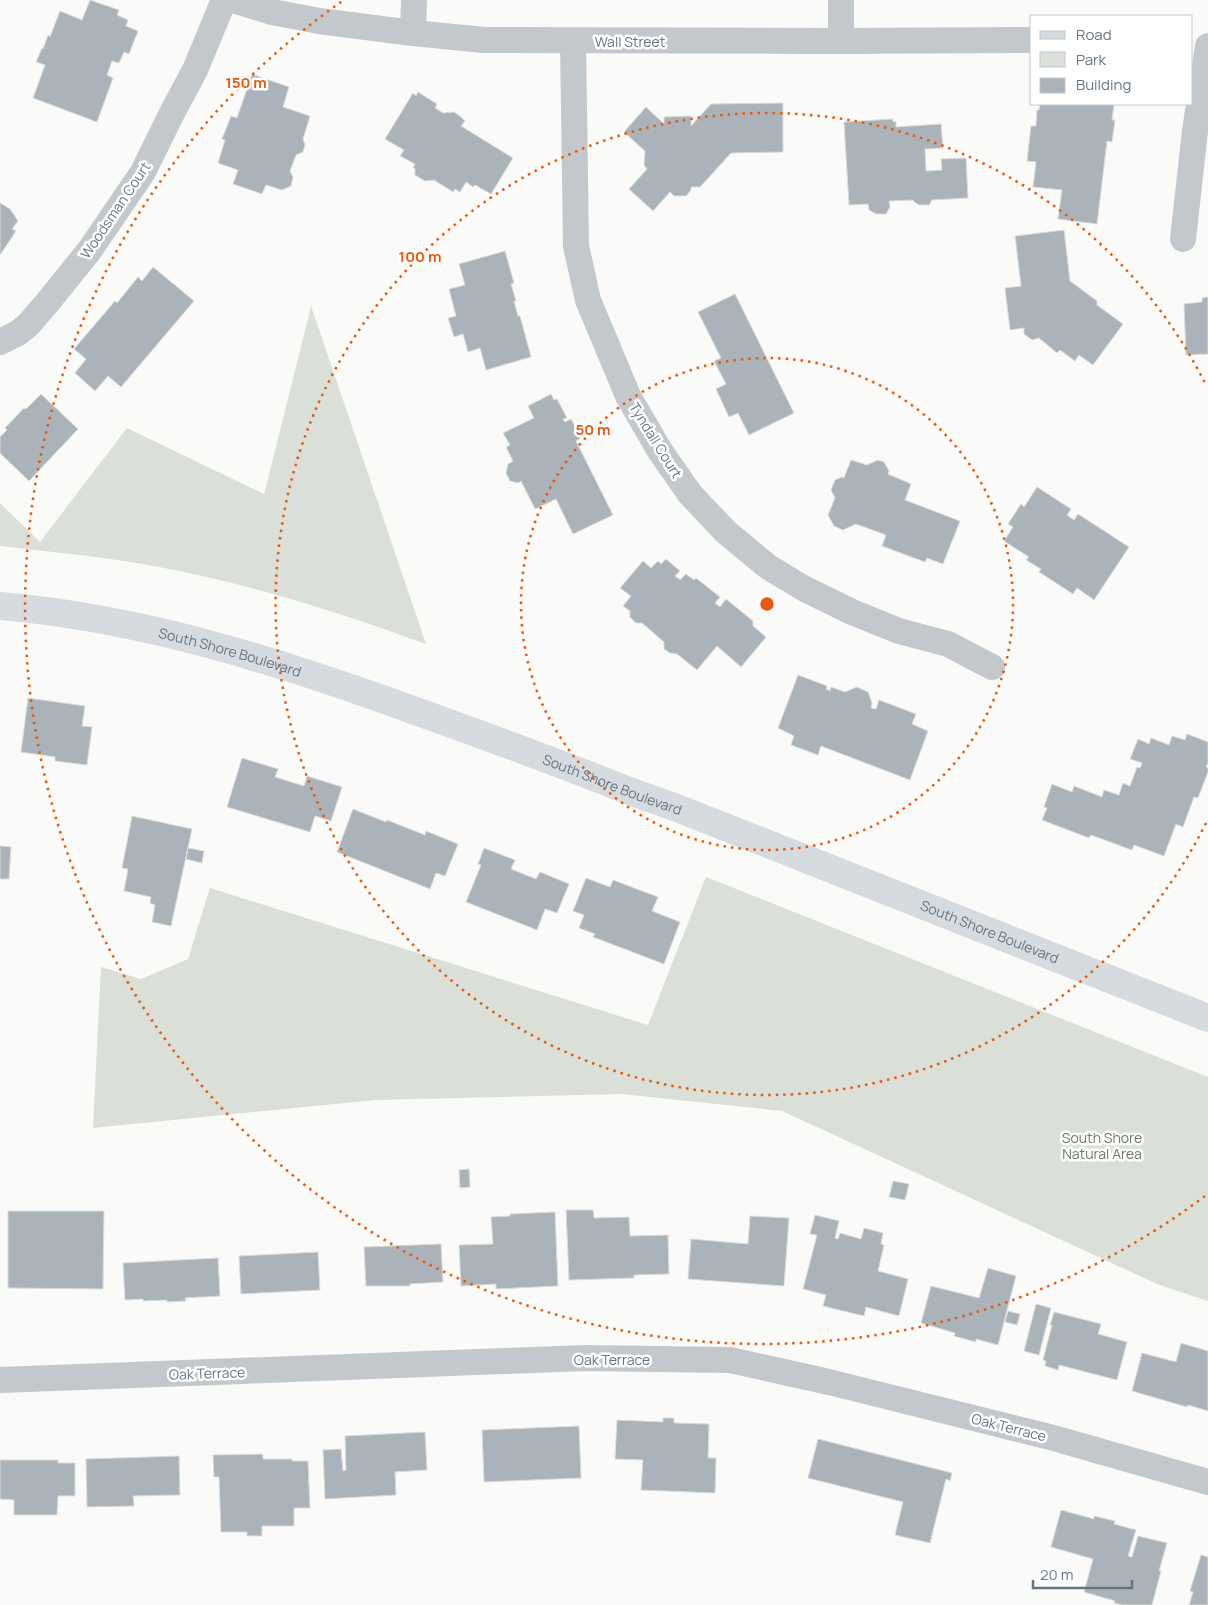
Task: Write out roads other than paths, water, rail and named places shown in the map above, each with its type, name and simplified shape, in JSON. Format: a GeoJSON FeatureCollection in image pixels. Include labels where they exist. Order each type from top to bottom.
{"type":"FeatureCollection","features":[{"type":"Feature","properties":{"kind":"main road","name":"South Shore Boulevard"},"geometry":{"type":"LineString","coordinates":[[0,606],[66,614],[137,626],[263,658],[337,682],[679,809],[1208,1018]]}},
{"type":"Feature","properties":{"kind":"street","name":"Woodsman Court"},"geometry":{"type":"LineString","coordinates":[[0,342],[18,333],[28,325],[47,303],[89,251],[143,172],[195,70],[224,0]]}},
{"type":"Feature","properties":{"kind":"street","name":"Wall Street"},"geometry":{"type":"LineString","coordinates":[[233,0],[272,12],[319,21],[484,40],[573,42],[1030,40]]}},
{"type":"Feature","properties":{"kind":"street"},"geometry":{"type":"LineString","coordinates":[[413,33],[414,0]]}},
{"type":"Feature","properties":{"kind":"street"},"geometry":{"type":"LineString","coordinates":[[841,0],[841,42]]}},
{"type":"Feature","properties":{"kind":"street"},"geometry":{"type":"LineString","coordinates":[[1193,34],[1208,34]]}},
{"type":"Feature","properties":{"kind":"street","name":"Tyndall Court"},"geometry":{"type":"LineString","coordinates":[[573,42],[576,246],[588,300],[628,396],[660,451],[690,494],[726,532],[767,566],[802,588],[852,612],[899,630],[948,644],[992,666]]}},
{"type":"Feature","properties":{"kind":"street"},"geometry":{"type":"LineString","coordinates":[[1183,239],[1195,131],[1208,46]]}},
{"type":"Feature","properties":{"kind":"street","name":"Oak Terrace"},"geometry":{"type":"LineString","coordinates":[[0,1380],[585,1358],[730,1360],[830,1382],[1050,1437],[1208,1482]]}},
{"type":"Feature","properties":{"kind":"park label","name":"South Shore Natural Area"},"geometry":{"type":"Point","coordinates":[1102,1146]}}]}
